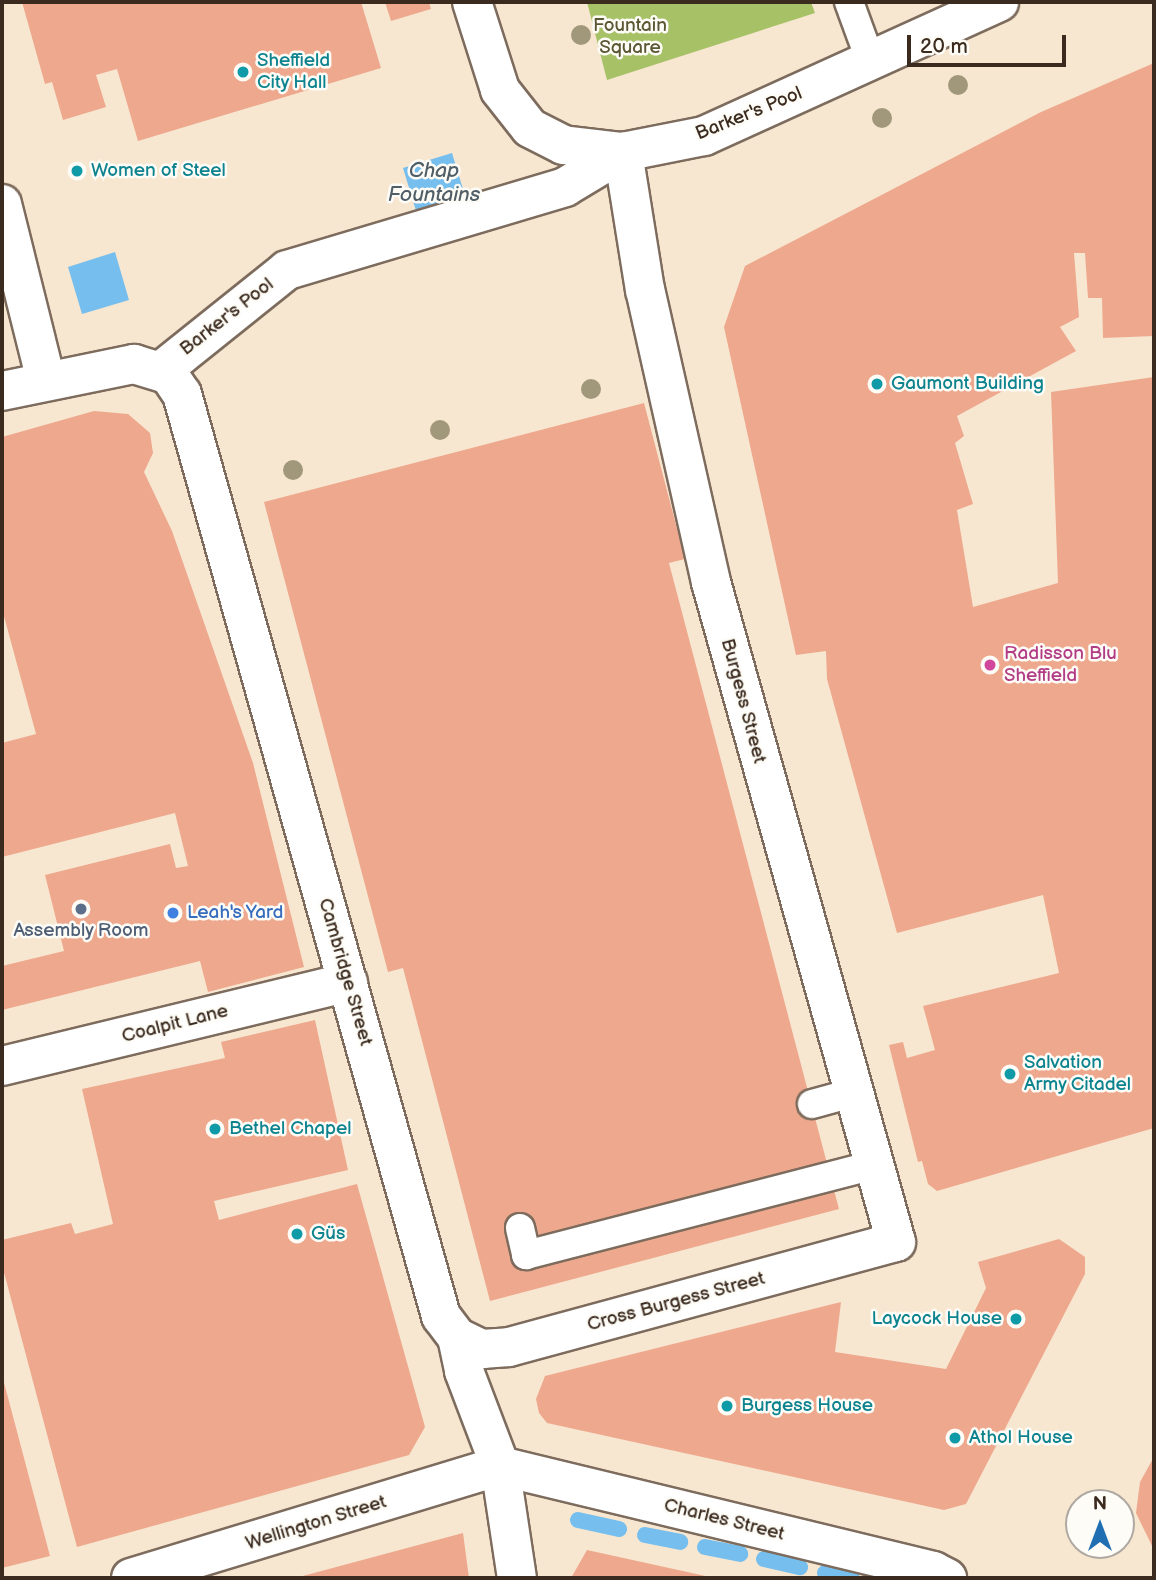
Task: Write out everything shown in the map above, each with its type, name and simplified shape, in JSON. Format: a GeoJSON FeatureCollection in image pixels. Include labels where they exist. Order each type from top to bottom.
{"type":"FeatureCollection","features":[{"type":"Feature","properties":{"kind":"street"},"geometry":{"type":"LineString","coordinates":[[472,2],[500,90],[530,128],[563,145],[623,152]]}},
{"type":"Feature","properties":{"kind":"street","name":"Barker's Pool"},"geometry":{"type":"LineString","coordinates":[[161,371],[287,270],[565,187],[623,152],[704,136],[999,2]]}},
{"type":"Feature","properties":{"kind":"street","name":"Burgess Street"},"geometry":{"type":"LineString","coordinates":[[623,152],[645,290],[711,582],[852,1093],[896,1242]]}},
{"type":"Feature","properties":{"kind":"street"},"geometry":{"type":"LineString","coordinates":[[2,204],[46,380]]}},
{"type":"Feature","properties":{"kind":"street"},"geometry":{"type":"LineString","coordinates":[[2,391],[115,365],[149,366],[161,371]]}},
{"type":"Feature","properties":{"kind":"street","name":"Cambridge Street"},"geometry":{"type":"LineString","coordinates":[[161,371],[182,394],[187,407],[441,1316],[457,1337],[464,1371],[500,1466],[517,1578]]}},
{"type":"Feature","properties":{"kind":"street","name":"Coalpit Lane"},"geometry":{"type":"LineString","coordinates":[[2,1066],[348,982]]}},
{"type":"Feature","properties":{"kind":"street","name":"Cross Burgess Street"},"geometry":{"type":"LineString","coordinates":[[457,1337],[482,1349],[509,1347],[896,1242]]}},
{"type":"Feature","properties":{"kind":"street","name":"Wellington Street"},"geometry":{"type":"LineString","coordinates":[[131,1578],[500,1466]]}},
{"type":"Feature","properties":{"kind":"street","name":"Charles Street"},"geometry":{"type":"LineString","coordinates":[[500,1466],[933,1571],[947,1578]]}},
{"type":"Feature","properties":{"kind":"lane"},"geometry":{"type":"LineString","coordinates":[[849,2],[871,62]]}},
{"type":"Feature","properties":{"kind":"lane"},"geometry":{"type":"LineString","coordinates":[[812,1104],[852,1093]]}},
{"type":"Feature","properties":{"kind":"lane"},"geometry":{"type":"LineString","coordinates":[[520,1228],[526,1255],[873,1165]]}},
{"type":"Feature","properties":{"kind":"green space","name":"Fountain Square"},"geometry":{"type":"Polygon","coordinates":[[[587,2],[811,2],[815,13],[607,80],[587,2]]]}},
{"type":"Feature","properties":{"kind":"water","name":"Chap Fountains"},"geometry":{"type":"Polygon","coordinates":[[[452,153],[466,199],[417,214],[403,168],[452,153]]]}},
{"type":"Feature","properties":{"kind":"water"},"geometry":{"type":"Polygon","coordinates":[[[115,252],[129,300],[82,314],[68,267],[115,252]]]}},
{"type":"Feature","properties":{"kind":"building","name":"Sheffield City Hall"},"geometry":{"type":"Polygon","coordinates":[[[22,2],[361,2],[381,68],[138,141],[117,69],[96,75],[106,107],[63,120],[52,82],[45,84],[22,2]]]}},
{"type":"Feature","properties":{"kind":"building"},"geometry":{"type":"Polygon","coordinates":[[[385,2],[429,2],[431,9],[391,21],[385,2]]]}},
{"type":"Feature","properties":{"kind":"building"},"geometry":{"type":"Polygon","coordinates":[[[1154,63],[1154,336],[1103,338],[1102,298],[1088,298],[1085,253],[1074,253],[1079,317],[1060,327],[1076,351],[957,416],[964,436],[955,443],[973,504],[957,510],[973,607],[1058,583],[1051,392],[1154,377],[1154,1128],[937,1191],[928,1184],[922,1161],[918,1162],[889,1045],[903,1042],[907,1058],[935,1050],[923,1006],[1059,973],[1043,895],[897,933],[827,679],[826,651],[796,655],[724,327],[745,266],[1041,112],[1154,63]]]}},
{"type":"Feature","properties":{"kind":"building"},"geometry":{"type":"Polygon","coordinates":[[[644,403],[685,559],[669,563],[839,1209],[490,1301],[403,968],[388,972],[264,502],[644,403]]]}},
{"type":"Feature","properties":{"kind":"building"},"geometry":{"type":"Polygon","coordinates":[[[94,411],[128,414],[150,433],[153,453],[144,472],[172,531],[253,763],[304,967],[208,992],[200,961],[2,1010],[2,966],[64,951],[45,875],[170,844],[176,868],[188,866],[175,813],[2,857],[2,743],[36,734],[2,609],[2,437],[94,411]]]}},
{"type":"Feature","properties":{"kind":"building"},"geometry":{"type":"Polygon","coordinates":[[[315,1020],[348,1170],[214,1201],[219,1220],[357,1184],[425,1427],[409,1455],[77,1547],[2,1265],[2,1240],[71,1223],[75,1234],[113,1224],[82,1089],[225,1058],[221,1042],[315,1020]]]}},
{"type":"Feature","properties":{"kind":"building","name":"Burgess House"},"geometry":{"type":"Polygon","coordinates":[[[1059,1239],[1085,1257],[1085,1274],[966,1504],[944,1510],[547,1423],[539,1413],[536,1399],[545,1376],[841,1302],[835,1352],[946,1369],[986,1288],[978,1262],[1059,1239]]]}},
{"type":"Feature","properties":{"kind":"building"},"geometry":{"type":"Polygon","coordinates":[[[2,1375],[50,1556],[2,1568],[2,1375]]]}},
{"type":"Feature","properties":{"kind":"building"},"geometry":{"type":"Polygon","coordinates":[[[1154,1457],[1154,1550],[1136,1513],[1140,1482],[1154,1457]]]}},
{"type":"Feature","properties":{"kind":"building"},"geometry":{"type":"Polygon","coordinates":[[[463,1533],[469,1578],[299,1578],[299,1577],[463,1533]]]}},
{"type":"Feature","properties":{"kind":"building"},"geometry":{"type":"Polygon","coordinates":[[[587,1550],[710,1577],[710,1578],[571,1578],[587,1550]]]}},
{"type":"Feature","properties":{"kind":"waterway"},"geometry":{"type":"LineString","coordinates":[[578,1520],[619,1529]]}},
{"type":"Feature","properties":{"kind":"waterway"},"geometry":{"type":"LineString","coordinates":[[645,1535],[680,1542]]}},
{"type":"Feature","properties":{"kind":"waterway"},"geometry":{"type":"LineString","coordinates":[[705,1547],[740,1554]]}},
{"type":"Feature","properties":{"kind":"waterway"},"geometry":{"type":"LineString","coordinates":[[764,1559],[800,1567]]}},
{"type":"Feature","properties":{"kind":"waterway"},"geometry":{"type":"LineString","coordinates":[[825,1573],[852,1578]]}},
{"type":"Feature","properties":{"kind":"place","name":"Sheffield City Hall"},"geometry":{"type":"Point","coordinates":[243,72]}},
{"type":"Feature","properties":{"kind":"place","name":"Women of Steel"},"geometry":{"type":"Point","coordinates":[77,171]}},
{"type":"Feature","properties":{"kind":"place","name":"Gaumont Building"},"geometry":{"type":"Point","coordinates":[877,384]}},
{"type":"Feature","properties":{"kind":"place","name":"Radisson Blu Sheffield"},"geometry":{"type":"Point","coordinates":[990,665]}},
{"type":"Feature","properties":{"kind":"place","name":"Assembly Room"},"geometry":{"type":"Point","coordinates":[81,909]}},
{"type":"Feature","properties":{"kind":"place","name":"Leah's Yard"},"geometry":{"type":"Point","coordinates":[173,913]}},
{"type":"Feature","properties":{"kind":"place","name":"Salvation Army Citadel"},"geometry":{"type":"Point","coordinates":[1010,1074]}},
{"type":"Feature","properties":{"kind":"place","name":"Bethel Chapel"},"geometry":{"type":"Point","coordinates":[215,1129]}},
{"type":"Feature","properties":{"kind":"place","name":"Güs"},"geometry":{"type":"Point","coordinates":[297,1234]}},
{"type":"Feature","properties":{"kind":"place","name":"Laycock House"},"geometry":{"type":"Point","coordinates":[1016,1319]}},
{"type":"Feature","properties":{"kind":"place","name":"Burgess House"},"geometry":{"type":"Point","coordinates":[727,1406]}},
{"type":"Feature","properties":{"kind":"place","name":"Athol House"},"geometry":{"type":"Point","coordinates":[955,1438]}}]}
